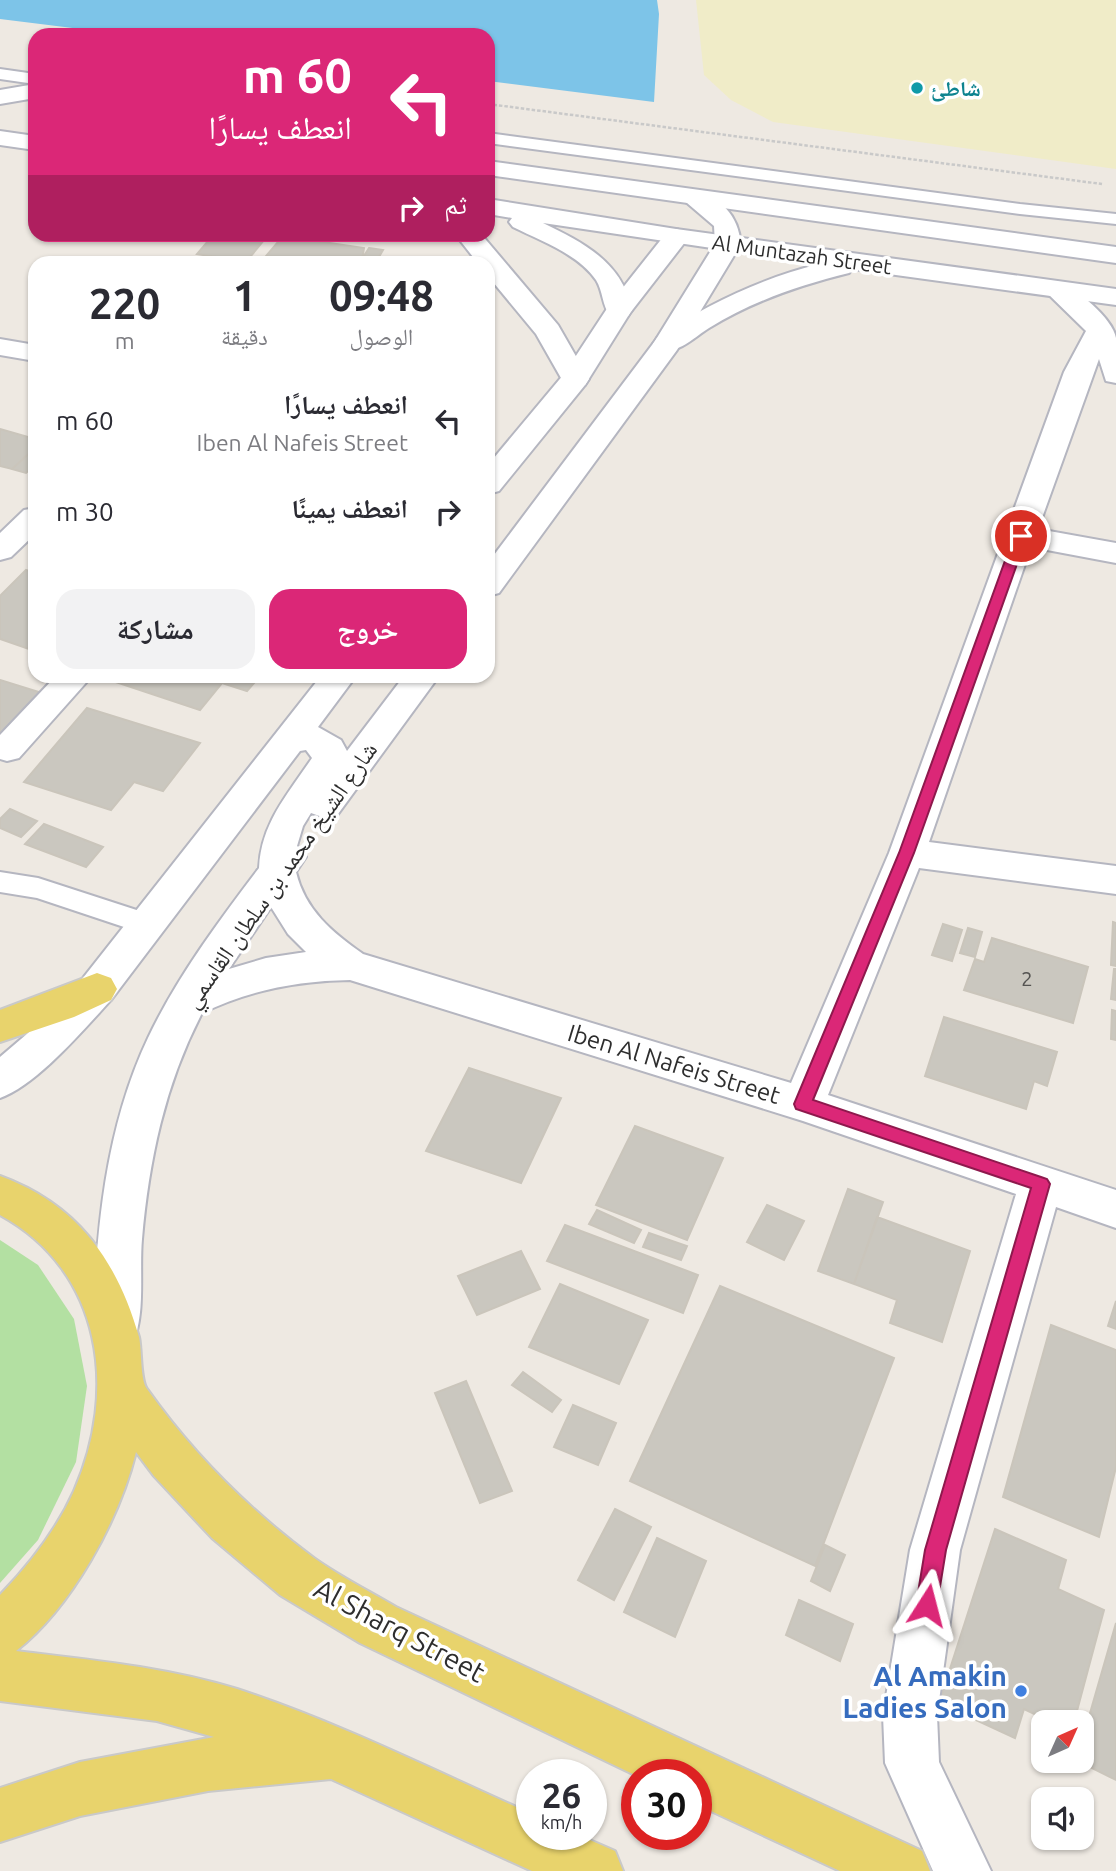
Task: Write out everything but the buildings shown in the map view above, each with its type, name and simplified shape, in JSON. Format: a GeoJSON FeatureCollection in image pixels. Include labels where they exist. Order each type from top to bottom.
{"type":"FeatureCollection","features":[{"type":"Feature","properties":{"kind":"main road"},"geometry":{"type":"LineString","coordinates":[[0,1026],[60,1006],[97,989]]}},
{"type":"Feature","properties":{"kind":"main road"},"geometry":{"type":"LineString","coordinates":[[0,1195],[17,1201],[61,1234],[95,1277],[116,1330],[123,1395],[110,1466],[77,1539],[26,1608],[0,1632]]}},
{"type":"Feature","properties":{"kind":"main road","name":"Al Sharq Street"},"geometry":{"type":"LineString","coordinates":[[123,1395],[179,1468],[229,1521],[298,1577],[378,1625],[661,1759]]}},
{"type":"Feature","properties":{"kind":"main road"},"geometry":{"type":"LineString","coordinates":[[0,1675],[157,1695],[237,1716],[336,1754],[595,1871]]}},
{"type":"Feature","properties":{"kind":"main road"},"geometry":{"type":"LineString","coordinates":[[0,1815],[80,1789],[208,1764],[336,1754]]}},
{"type":"Feature","properties":{"kind":"main road","name":"Al Sharq Street"},"geometry":{"type":"LineString","coordinates":[[712,1783],[902,1871]]}},
{"type":"Feature","properties":{"kind":"street"},"geometry":{"type":"LineString","coordinates":[[0,97],[28,92]]}},
{"type":"Feature","properties":{"kind":"street"},"geometry":{"type":"LineString","coordinates":[[0,110],[28,113]]}},
{"type":"Feature","properties":{"kind":"street"},"geometry":{"type":"LineString","coordinates":[[0,138],[28,142]]}},
{"type":"Feature","properties":{"kind":"street","name":"Al Muntazah Street"},"geometry":{"type":"LineString","coordinates":[[495,169],[1116,255]]}},
{"type":"Feature","properties":{"kind":"street"},"geometry":{"type":"LineString","coordinates":[[495,201],[655,212],[671,207],[679,195],[707,205],[727,234],[1116,274]]}},
{"type":"Feature","properties":{"kind":"street","name":"Al Muntazah Street"},"geometry":{"type":"LineString","coordinates":[[495,202],[676,237],[727,234],[862,262],[1116,297]]}},
{"type":"Feature","properties":{"kind":"street"},"geometry":{"type":"LineString","coordinates":[[495,204],[600,267],[618,295],[619,310]]}},
{"type":"Feature","properties":{"kind":"street"},"geometry":{"type":"LineString","coordinates":[[495,577],[667,344],[727,234]]}},
{"type":"Feature","properties":{"kind":"street"},"geometry":{"type":"LineString","coordinates":[[495,476],[575,379],[619,310],[676,237]]}},
{"type":"Feature","properties":{"kind":"street"},"geometry":{"type":"LineString","coordinates":[[474,242],[485,256]]}},
{"type":"Feature","properties":{"kind":"street"},"geometry":{"type":"LineString","coordinates":[[667,344],[717,311],[745,297],[795,278],[862,262]]}},
{"type":"Feature","properties":{"kind":"street"},"geometry":{"type":"LineString","coordinates":[[495,268],[548,331],[575,379]]}},
{"type":"Feature","properties":{"kind":"street"},"geometry":{"type":"LineString","coordinates":[[1057,290],[1082,309],[1099,331],[1114,362],[1116,375]]}},
{"type":"Feature","properties":{"kind":"street"},"geometry":{"type":"LineString","coordinates":[[803,1104],[907,853],[1077,372],[1099,331]]}},
{"type":"Feature","properties":{"kind":"street"},"geometry":{"type":"LineString","coordinates":[[0,347],[28,352]]}},
{"type":"Feature","properties":{"kind":"street"},"geometry":{"type":"LineString","coordinates":[[0,550],[28,524]]}},
{"type":"Feature","properties":{"kind":"street"},"geometry":{"type":"LineString","coordinates":[[1021,536],[1116,553]]}},
{"type":"Feature","properties":{"kind":"street"},"geometry":{"type":"LineString","coordinates":[[7,749],[68,683]]}},
{"type":"Feature","properties":{"kind":"street"},"geometry":{"type":"LineString","coordinates":[[0,1081],[62,1027],[97,989],[333,683]]}},
{"type":"Feature","properties":{"kind":"street","name":"شارع الشيخ محمد بن سلطان القاسمي"},"geometry":{"type":"LineString","coordinates":[[116,1330],[117,1257],[124,1187],[143,1109],[160,1059],[187,1002],[278,870],[417,683]]}},
{"type":"Feature","properties":{"kind":"street"},"geometry":{"type":"LineString","coordinates":[[278,870],[280,839],[286,824],[330,758],[329,749],[312,737],[289,740]]}},
{"type":"Feature","properties":{"kind":"street"},"geometry":{"type":"LineString","coordinates":[[907,853],[1116,880]]}},
{"type":"Feature","properties":{"kind":"street","name":"Iben Al Nafeis Street"},"geometry":{"type":"LineString","coordinates":[[278,870],[284,897],[299,923],[321,946],[350,965],[803,1104],[1116,1209]]}},
{"type":"Feature","properties":{"kind":"street","name":"Iben Al Nafeis Street"},"geometry":{"type":"LineString","coordinates":[[187,1002],[225,983],[266,971],[308,965],[350,965]]}},
{"type":"Feature","properties":{"kind":"street"},"geometry":{"type":"LineString","coordinates":[[963,1871],[939,1826],[912,1763],[910,1715],[935,1550],[1041,1184]]}},
{"type":"Feature","properties":{"kind":"lane"},"geometry":{"type":"LineString","coordinates":[[0,74],[28,78]]}},
{"type":"Feature","properties":{"kind":"lane"},"geometry":{"type":"LineString","coordinates":[[495,139],[1006,207],[1116,219]]}},
{"type":"Feature","properties":{"kind":"lane"},"geometry":{"type":"LineString","coordinates":[[0,882],[38,888],[148,924]]}},
{"type":"Feature","properties":{"kind":"path"},"geometry":{"type":"LineString","coordinates":[[495,105],[1103,184]]}},
{"type":"Feature","properties":{"kind":"green space"},"geometry":{"type":"Polygon","coordinates":[[[0,1240],[38,1265],[74,1319],[87,1386],[76,1462],[38,1540],[0,1583],[0,1240]]]}},
{"type":"Feature","properties":{"kind":"sand","name":"شاطئ"},"geometry":{"type":"Polygon","coordinates":[[[696,0],[1116,0],[1116,169],[773,122],[731,100],[704,75],[696,0]]]}},
{"type":"Feature","properties":{"kind":"water"},"geometry":{"type":"Polygon","coordinates":[[[0,0],[657,0],[659,14],[654,102],[495,82],[495,28],[73,28],[0,19],[0,0]]]}},
{"type":"Feature","properties":{"kind":"place","name":"شاطئ"},"geometry":{"type":"Point","coordinates":[917,88]}},
{"type":"Feature","properties":{"kind":"place","name":"Al Amakin Ladies Salon"},"geometry":{"type":"Point","coordinates":[1021,1691]}},
{"type":"Feature","properties":{"kind":"route"},"geometry":{"type":"LineString","coordinates":[[927,1605],[935,1550],[1041,1184],[803,1104],[907,853],[1021,536]]}}]}
